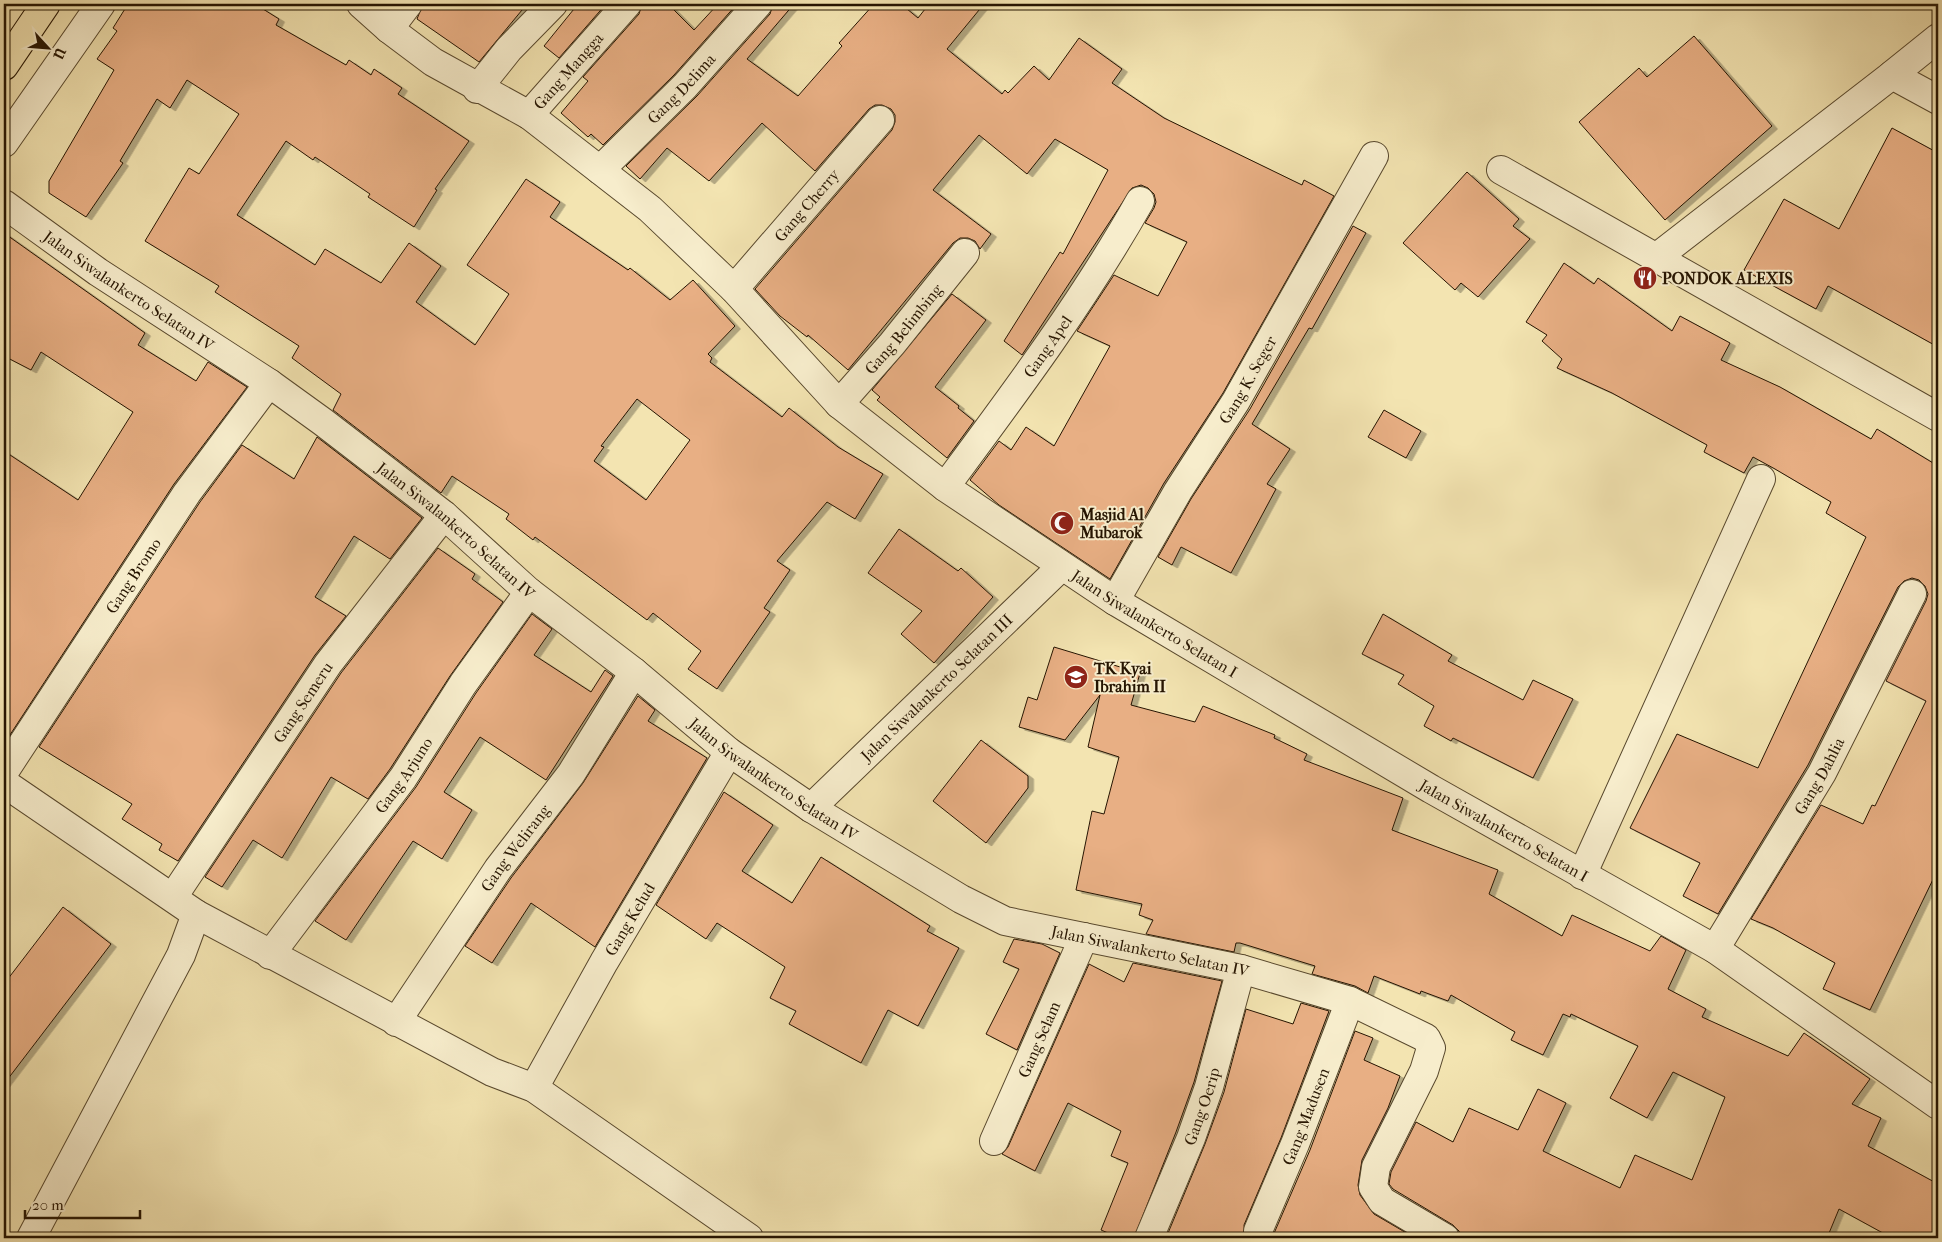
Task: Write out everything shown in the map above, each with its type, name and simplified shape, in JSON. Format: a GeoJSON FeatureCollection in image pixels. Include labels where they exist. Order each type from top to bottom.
{"type":"FeatureCollection","features":[{"type":"Feature","properties":{"kind":"highway"},"geometry":{"type":"LineString","coordinates":[[4,66],[46,4]]}},
{"type":"Feature","properties":{"kind":"street"},"geometry":{"type":"LineString","coordinates":[[4,143],[101,4]]}},
{"type":"Feature","properties":{"kind":"street","name":"Jalan Siwalankerto Selatan I"},"geometry":{"type":"LineString","coordinates":[[361,4],[389,29],[433,62],[529,115],[650,209],[734,288],[839,404],[945,487],[1061,567],[1115,601],[1431,789],[1715,949],[1937,1100]]}},
{"type":"Feature","properties":{"kind":"street"},"geometry":{"type":"LineString","coordinates":[[389,29],[408,4]]}},
{"type":"Feature","properties":{"kind":"street"},"geometry":{"type":"LineString","coordinates":[[477,88],[509,50],[553,4]]}},
{"type":"Feature","properties":{"kind":"street","name":"Gang Mangga"},"geometry":{"type":"LineString","coordinates":[[529,115],[627,4]]}},
{"type":"Feature","properties":{"kind":"street","name":"Gang Delima"},"geometry":{"type":"LineString","coordinates":[[600,170],[685,86],[758,4]]}},
{"type":"Feature","properties":{"kind":"street"},"geometry":{"type":"LineString","coordinates":[[1657,257],[1938,38]]}},
{"type":"Feature","properties":{"kind":"street"},"geometry":{"type":"LineString","coordinates":[[1892,75],[1938,100]]}},
{"type":"Feature","properties":{"kind":"street","name":"Gang Cherry"},"geometry":{"type":"LineString","coordinates":[[734,288],[880,120]]}},
{"type":"Feature","properties":{"kind":"street","name":"Gang K. Seger"},"geometry":{"type":"LineString","coordinates":[[1115,601],[1178,491],[1236,401],[1265,346],[1374,156]]}},
{"type":"Feature","properties":{"kind":"street"},"geometry":{"type":"LineString","coordinates":[[1501,170],[1938,417]]}},
{"type":"Feature","properties":{"kind":"street","name":"Gang Apel"},"geometry":{"type":"LineString","coordinates":[[945,487],[1043,354],[1108,256],[1140,200]]}},
{"type":"Feature","properties":{"kind":"street","name":"Jalan Siwalankerto Selatan IV"},"geometry":{"type":"LineString","coordinates":[[4,204],[98,272],[269,383],[323,422],[444,515],[529,592],[634,672],[729,752],[812,808],[961,899],[1005,921],[1242,969],[1350,1001],[1426,1038],[1431,1048],[1424,1071],[1376,1167],[1373,1187],[1382,1201],[1445,1238]]}},
{"type":"Feature","properties":{"kind":"street","name":"Gang Belimbing"},"geometry":{"type":"LineString","coordinates":[[839,404],[892,344],[965,253]]}},
{"type":"Feature","properties":{"kind":"street","name":"Gang Bromo"},"geometry":{"type":"LineString","coordinates":[[4,772],[187,493],[269,383]]}},
{"type":"Feature","properties":{"kind":"street"},"geometry":{"type":"LineString","coordinates":[[1582,875],[1761,479]]}},
{"type":"Feature","properties":{"kind":"street","name":"Gang Semeru"},"geometry":{"type":"LineString","coordinates":[[173,897],[328,664],[444,515]]}},
{"type":"Feature","properties":{"kind":"street","name":"Jalan Siwalankerto Selatan III"},"geometry":{"type":"LineString","coordinates":[[812,808],[1061,567]]}},
{"type":"Feature","properties":{"kind":"street","name":"Gang Arjuno"},"geometry":{"type":"LineString","coordinates":[[270,955],[403,778],[462,684],[529,592]]}},
{"type":"Feature","properties":{"kind":"street","name":"Gang Dahlia"},"geometry":{"type":"LineString","coordinates":[[1715,949],[1822,773],[1912,594]]}},
{"type":"Feature","properties":{"kind":"street","name":"Gang Welirang"},"geometry":{"type":"LineString","coordinates":[[396,1022],[498,869],[571,774],[634,672]]}},
{"type":"Feature","properties":{"kind":"street","name":"Gang Kelud"},"geometry":{"type":"LineString","coordinates":[[534,1088],[604,962],[729,752]]}},
{"type":"Feature","properties":{"kind":"street"},"geometry":{"type":"LineString","coordinates":[[4,783],[196,914],[492,1072],[534,1088],[750,1238]]}},
{"type":"Feature","properties":{"kind":"street"},"geometry":{"type":"LineString","coordinates":[[30,1238],[181,955],[196,914]]}},
{"type":"Feature","properties":{"kind":"street","name":"Gang Selam"},"geometry":{"type":"LineString","coordinates":[[994,1141],[1084,937]]}},
{"type":"Feature","properties":{"kind":"street","name":"Gang Oerip"},"geometry":{"type":"LineString","coordinates":[[1149,1238],[1191,1138],[1209,1087],[1242,969]]}},
{"type":"Feature","properties":{"kind":"street","name":"Gang Madusen"},"geometry":{"type":"LineString","coordinates":[[1258,1231],[1295,1144],[1350,1001]]}},
{"type":"Feature","properties":{"kind":"building"},"geometry":{"type":"Polygon","coordinates":[[[128,4],[255,4],[279,19],[276,25],[346,65],[349,60],[371,75],[374,69],[402,88],[398,94],[469,141],[435,189],[437,190],[414,227],[368,197],[370,194],[315,157],[313,160],[286,141],[237,215],[315,265],[325,249],[381,283],[409,243],[441,266],[416,302],[475,345],[509,294],[467,265],[526,179],[560,202],[550,217],[628,270],[630,268],[670,300],[693,280],[735,326],[708,354],[712,358],[710,362],[782,417],[789,408],[838,447],[883,474],[855,519],[827,502],[777,561],[790,570],[764,608],[770,612],[717,689],[688,669],[701,651],[653,613],[647,620],[535,537],[533,540],[506,519],[509,514],[452,476],[441,493],[333,410],[341,394],[292,358],[299,346],[215,292],[219,286],[145,241],[189,168],[199,174],[239,114],[187,80],[170,108],[157,99],[120,161],[123,163],[86,217],[49,193],[49,181],[114,70],[97,59],[117,31],[113,28],[128,4]],[[637,399],[601,446],[604,447],[594,461],[646,500],[690,440],[637,399]]]}},
{"type":"Feature","properties":{"kind":"building"},"geometry":{"type":"Polygon","coordinates":[[[423,4],[527,4],[479,62],[417,19],[423,4]]]}},
{"type":"Feature","properties":{"kind":"building"},"geometry":{"type":"Polygon","coordinates":[[[578,4],[606,4],[559,58],[544,46],[578,4]]]}},
{"type":"Feature","properties":{"kind":"building"},"geometry":{"type":"Polygon","coordinates":[[[642,4],[668,4],[694,30],[718,4],[737,4],[674,75],[603,145],[591,134],[588,137],[561,113],[588,81],[583,77],[639,14],[642,4]]]}},
{"type":"Feature","properties":{"kind":"building"},"geometry":{"type":"Polygon","coordinates":[[[773,4],[794,4],[747,59],[798,96],[842,46],[839,43],[874,4],[901,4],[918,18],[929,4],[984,4],[947,49],[1002,94],[1005,90],[1008,93],[1034,66],[1049,80],[1079,38],[1122,69],[1112,83],[1164,118],[1302,185],[1304,180],[1334,196],[1223,393],[1164,483],[1110,579],[999,505],[970,480],[999,441],[1011,450],[1026,427],[1054,446],[1110,346],[1077,331],[1114,275],[1158,296],[1187,242],[1145,223],[1156,202],[1154,194],[1148,188],[1141,185],[1132,188],[1022,355],[1004,341],[1060,252],[1063,254],[1108,170],[1055,139],[1027,174],[979,135],[933,190],[991,234],[980,249],[975,241],[968,238],[960,238],[953,243],[848,370],[808,335],[807,337],[780,316],[755,289],[892,130],[895,115],[891,109],[882,105],[875,105],[869,109],[815,171],[762,123],[709,181],[667,148],[640,179],[626,166],[697,96],[770,14],[773,4]]]}},
{"type":"Feature","properties":{"kind":"building"},"geometry":{"type":"Polygon","coordinates":[[[1694,36],[1772,126],[1665,220],[1579,122],[1639,68],[1647,77],[1694,36]]]}},
{"type":"Feature","properties":{"kind":"building"},"geometry":{"type":"Polygon","coordinates":[[[1892,128],[1938,153],[1938,347],[1828,286],[1816,309],[1744,270],[1784,199],[1839,229],[1892,128]]]}},
{"type":"Feature","properties":{"kind":"building"},"geometry":{"type":"Polygon","coordinates":[[[1467,172],[1519,219],[1513,226],[1530,239],[1478,297],[1461,283],[1455,290],[1403,243],[1467,172]]]}},
{"type":"Feature","properties":{"kind":"building"},"geometry":{"type":"Polygon","coordinates":[[[1353,226],[1366,233],[1312,329],[1309,328],[1252,424],[1290,449],[1267,484],[1276,489],[1231,573],[1181,547],[1172,565],[1158,557],[1191,499],[1250,409],[1353,226]]]}},
{"type":"Feature","properties":{"kind":"building"},"geometry":{"type":"Polygon","coordinates":[[[4,233],[145,333],[138,345],[196,381],[208,362],[247,387],[174,484],[4,744],[4,451],[78,500],[133,412],[41,352],[31,370],[4,356],[4,233]]]}},
{"type":"Feature","properties":{"kind":"building"},"geometry":{"type":"Polygon","coordinates":[[[1564,263],[1594,284],[1598,278],[1672,331],[1680,316],[1730,343],[1721,360],[1780,387],[1871,439],[1877,429],[1938,466],[1938,869],[1870,1010],[1823,989],[1835,963],[1773,928],[1751,919],[1821,805],[1863,824],[1872,805],[1875,806],[1926,701],[1886,681],[1926,601],[1928,594],[1925,586],[1919,580],[1912,578],[1904,581],[1898,587],[1808,765],[1718,914],[1683,896],[1700,863],[1630,828],[1677,734],[1758,768],[1866,537],[1826,513],[1831,502],[1775,469],[1753,457],[1744,473],[1704,452],[1707,445],[1612,393],[1557,368],[1562,359],[1542,341],[1547,335],[1526,322],[1564,263]]]}},
{"type":"Feature","properties":{"kind":"building"},"geometry":{"type":"Polygon","coordinates":[[[952,294],[986,320],[935,387],[974,421],[947,458],[877,400],[880,397],[872,390],[952,294]]]}},
{"type":"Feature","properties":{"kind":"building"},"geometry":{"type":"Polygon","coordinates":[[[1384,410],[1421,431],[1406,458],[1368,437],[1384,410]]]}},
{"type":"Feature","properties":{"kind":"building"},"geometry":{"type":"Polygon","coordinates":[[[317,437],[422,518],[390,559],[354,536],[315,597],[346,616],[315,655],[178,861],[159,850],[162,844],[122,819],[132,804],[39,747],[200,502],[242,445],[294,479],[317,437]]]}},
{"type":"Feature","properties":{"kind":"building"},"geometry":{"type":"Polygon","coordinates":[[[899,529],[958,571],[961,568],[993,597],[934,663],[901,634],[922,611],[868,573],[899,529]]]}},
{"type":"Feature","properties":{"kind":"building"},"geometry":{"type":"Polygon","coordinates":[[[438,548],[475,574],[472,579],[503,602],[450,676],[390,769],[368,799],[331,777],[282,858],[253,840],[222,887],[205,877],[341,673],[438,548]]]}},
{"type":"Feature","properties":{"kind":"building"},"geometry":{"type":"Polygon","coordinates":[[[532,614],[552,629],[534,655],[591,692],[605,670],[613,676],[546,780],[480,737],[444,792],[472,810],[442,859],[413,841],[346,940],[315,921],[416,787],[476,693],[532,614]]]}},
{"type":"Feature","properties":{"kind":"building"},"geometry":{"type":"Polygon","coordinates":[[[1383,614],[1452,655],[1448,661],[1523,700],[1533,680],[1573,699],[1533,778],[1453,738],[1451,741],[1424,726],[1434,706],[1398,684],[1404,675],[1362,654],[1383,614]]]}},
{"type":"Feature","properties":{"kind":"building"},"geometry":{"type":"Polygon","coordinates":[[[1054,647],[1140,673],[1131,705],[1195,722],[1203,706],[1275,735],[1274,738],[1307,754],[1304,760],[1403,798],[1392,830],[1498,870],[1489,894],[1562,936],[1572,915],[1650,951],[1661,936],[1686,950],[1668,989],[1706,1009],[1702,1017],[1788,1056],[1804,1033],[1870,1079],[1852,1104],[1881,1118],[1868,1146],[1938,1184],[1938,1238],[1892,1238],[1839,1209],[1827,1238],[1461,1238],[1459,1231],[1453,1225],[1393,1189],[1389,1184],[1391,1172],[1416,1122],[1453,1142],[1469,1108],[1518,1130],[1538,1089],[1566,1103],[1543,1151],[1620,1188],[1635,1155],[1692,1180],[1725,1097],[1673,1072],[1647,1118],[1610,1098],[1638,1046],[1571,1014],[1570,1017],[1563,1014],[1543,1055],[1511,1040],[1515,1032],[1451,995],[1448,1001],[1421,991],[1420,994],[1374,976],[1368,993],[1355,986],[1312,974],[1315,966],[1240,943],[1236,943],[1234,952],[1146,934],[1153,920],[1139,915],[1142,904],[1076,890],[1092,811],[1104,814],[1119,757],[1088,747],[1100,695],[1065,740],[1019,727],[1028,697],[1037,700],[1054,647]]]}},
{"type":"Feature","properties":{"kind":"building"},"geometry":{"type":"Polygon","coordinates":[[[638,696],[655,710],[648,721],[707,758],[595,947],[531,903],[492,963],[465,946],[511,878],[583,783],[638,696]]]}},
{"type":"Feature","properties":{"kind":"building"},"geometry":{"type":"Polygon","coordinates":[[[981,740],[1028,776],[1028,788],[986,843],[933,801],[981,740]]]}},
{"type":"Feature","properties":{"kind":"building"},"geometry":{"type":"Polygon","coordinates":[[[724,792],[773,825],[742,871],[792,903],[821,857],[930,926],[927,931],[959,948],[918,1026],[888,1010],[861,1063],[789,1024],[796,1011],[770,998],[785,967],[717,923],[706,939],[656,905],[724,792]]]}},
{"type":"Feature","properties":{"kind":"building"},"geometry":{"type":"Polygon","coordinates":[[[63,907],[111,944],[4,1084],[4,984],[63,907]]]}},
{"type":"Feature","properties":{"kind":"building"},"geometry":{"type":"Polygon","coordinates":[[[1014,939],[1042,944],[1060,953],[1017,1050],[986,1034],[1019,969],[1003,962],[1014,939]]]}},
{"type":"Feature","properties":{"kind":"building"},"geometry":{"type":"Polygon","coordinates":[[[1133,963],[1222,981],[1194,1082],[1134,1238],[1120,1238],[1101,1230],[1128,1163],[1111,1156],[1121,1131],[1068,1103],[1035,1171],[1002,1154],[1008,1147],[1089,964],[1124,982],[1133,963]]]}},
{"type":"Feature","properties":{"kind":"building"},"geometry":{"type":"Polygon","coordinates":[[[1301,1003],[1329,1011],[1281,1138],[1244,1225],[1245,1238],[1166,1238],[1205,1144],[1224,1092],[1246,1009],[1293,1024],[1301,1003]]]}},
{"type":"Feature","properties":{"kind":"building"},"geometry":{"type":"Polygon","coordinates":[[[1355,1031],[1373,1038],[1364,1060],[1400,1076],[1388,1108],[1362,1160],[1358,1185],[1360,1195],[1374,1214],[1415,1238],[1272,1238],[1310,1150],[1355,1031]]]}},
{"type":"Feature","properties":{"kind":"place","name":"PONDOK ALEXIS"},"geometry":{"type":"Point","coordinates":[1645,278]}},
{"type":"Feature","properties":{"kind":"place","name":"Masjid Al Mubarok"},"geometry":{"type":"Point","coordinates":[1062,523]}},
{"type":"Feature","properties":{"kind":"place","name":"TK Kyai Ibrahim II"},"geometry":{"type":"Point","coordinates":[1076,677]}}]}
